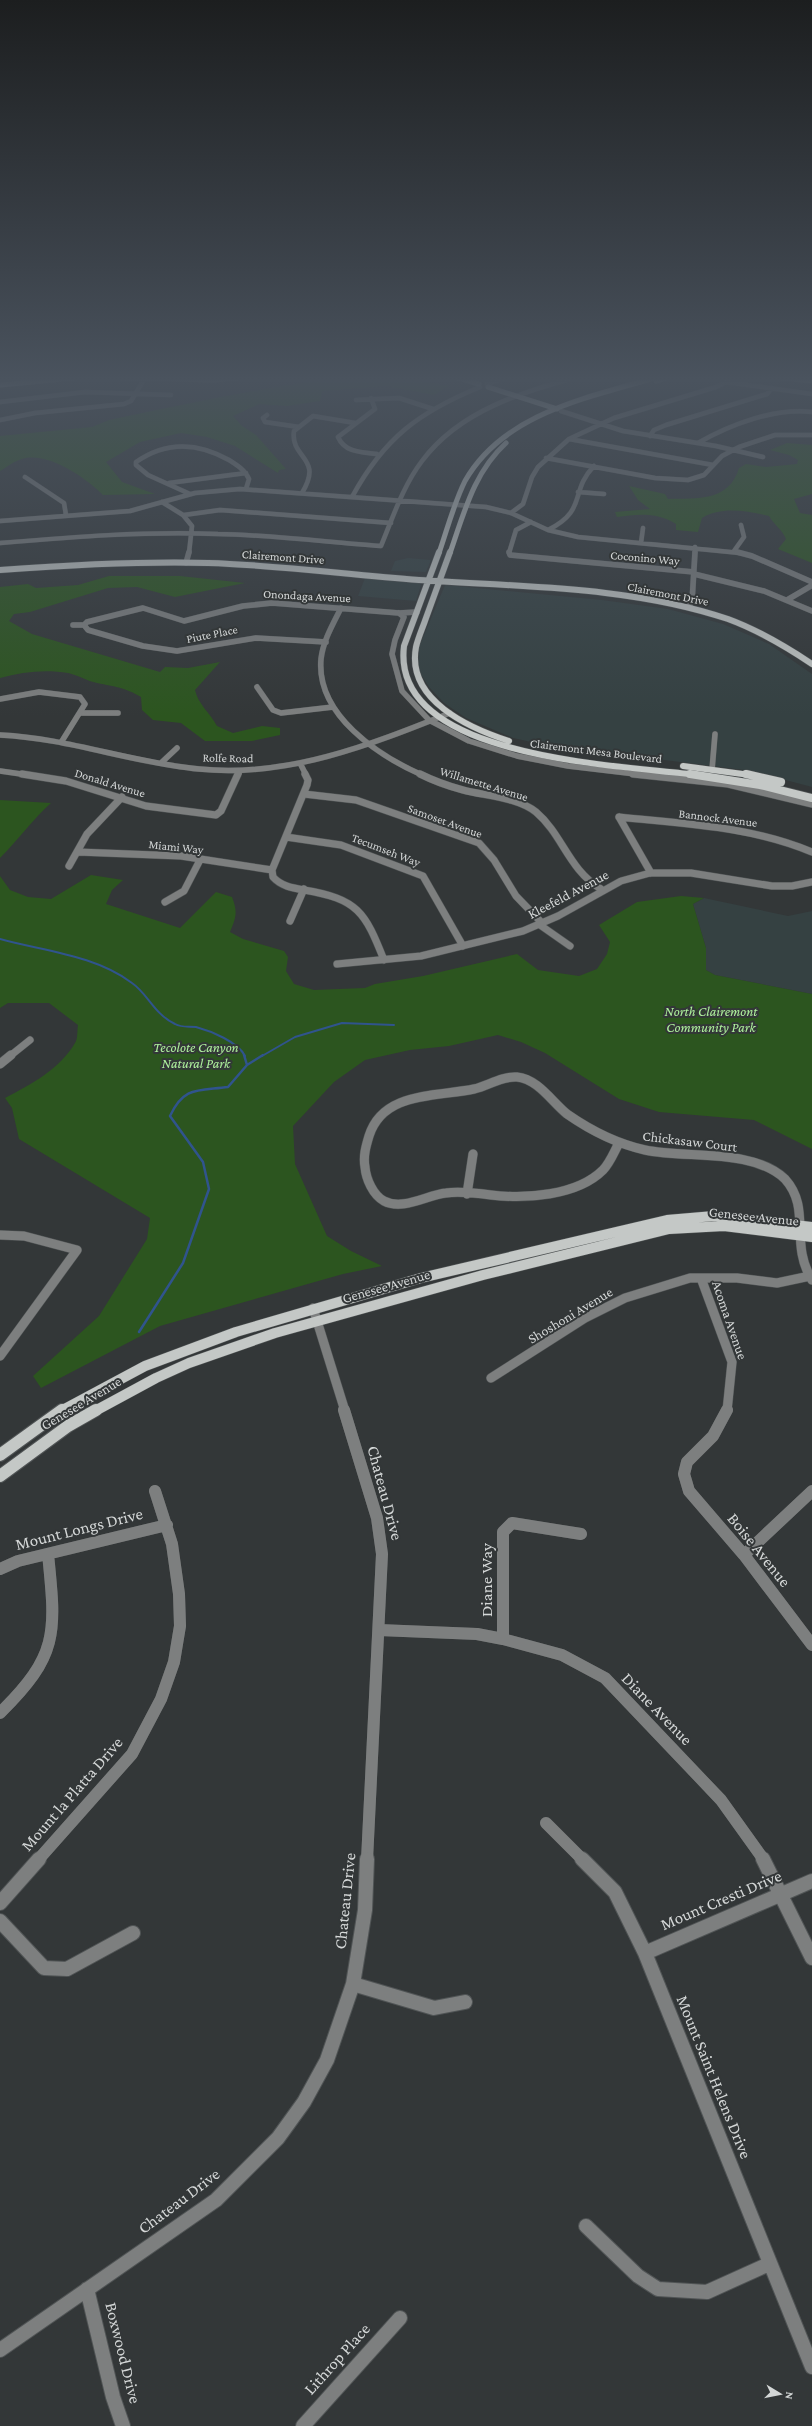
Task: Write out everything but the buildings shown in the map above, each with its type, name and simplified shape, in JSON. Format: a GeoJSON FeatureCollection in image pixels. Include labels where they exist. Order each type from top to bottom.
{"type":"FeatureCollection","features":[{"type":"Feature","properties":{"kind":"main road","name":"Clairemont Mesa Boulevard"},"geometry":{"type":"LineString","coordinates":[[463,489],[417,612],[403,655],[404,675],[414,693],[440,717],[458,729],[490,743],[525,753],[590,763],[762,784],[812,798]]}},
{"type":"Feature","properties":{"kind":"main road","name":"Clairemont Mesa Boulevard"},"geometry":{"type":"LineString","coordinates":[[474,489],[416,647],[414,664],[416,674],[426,691],[450,713],[467,724],[496,738],[544,750],[712,770],[765,778],[812,791]]}},
{"type":"Feature","properties":{"kind":"main road","name":"Clairemont Drive"},"geometry":{"type":"LineString","coordinates":[[0,570],[112,562],[186,563],[429,579],[500,587],[508,586],[622,596],[688,607],[755,630],[786,646],[812,664]]}},
{"type":"Feature","properties":{"kind":"main road"},"geometry":{"type":"LineString","coordinates":[[693,775],[712,770]]}},
{"type":"Feature","properties":{"kind":"main road","name":"Genesee Avenue"},"geometry":{"type":"LineString","coordinates":[[0,1455],[54,1415],[145,1366],[208,1342],[313,1308],[421,1278],[667,1220],[714,1216],[808,1231]]}},
{"type":"Feature","properties":{"kind":"main road","name":"Genesee Avenue"},"geometry":{"type":"LineString","coordinates":[[0,1476],[68,1426],[156,1378],[237,1346],[422,1291],[669,1229],[724,1226],[808,1231]]}},
{"type":"Feature","properties":{"kind":"street"},"geometry":{"type":"LineString","coordinates":[[43,489],[64,503],[66,515]]}},
{"type":"Feature","properties":{"kind":"street"},"geometry":{"type":"LineString","coordinates":[[184,489],[190,494]]}},
{"type":"Feature","properties":{"kind":"street"},"geometry":{"type":"LineString","coordinates":[[0,521],[130,510],[190,494],[244,489]]}},
{"type":"Feature","properties":{"kind":"street"},"geometry":{"type":"LineString","coordinates":[[249,489],[467,506],[511,513],[548,530],[578,537],[734,551],[752,556],[812,582],[811,586],[787,600]]}},
{"type":"Feature","properties":{"kind":"street"},"geometry":{"type":"LineString","coordinates":[[302,493],[304,489]]}},
{"type":"Feature","properties":{"kind":"street"},"geometry":{"type":"LineString","coordinates":[[352,497],[356,489]]}},
{"type":"Feature","properties":{"kind":"street"},"geometry":{"type":"LineString","coordinates":[[0,544],[64,538],[194,534],[247,535],[381,546],[406,489]]}},
{"type":"Feature","properties":{"kind":"street"},"geometry":{"type":"LineString","coordinates":[[511,513],[523,504],[528,489]]}},
{"type":"Feature","properties":{"kind":"street"},"geometry":{"type":"LineString","coordinates":[[548,530],[563,522],[571,515],[578,492],[604,494]]}},
{"type":"Feature","properties":{"kind":"street"},"geometry":{"type":"LineString","coordinates":[[162,502],[184,515],[192,526],[194,534],[186,563]]}},
{"type":"Feature","properties":{"kind":"street"},"geometry":{"type":"LineString","coordinates":[[184,515],[220,510],[391,523]]}},
{"type":"Feature","properties":{"kind":"street","name":"Coconino Way"},"geometry":{"type":"LineString","coordinates":[[531,522],[518,527],[509,553],[517,557],[694,573],[731,582],[787,600],[812,611]]}},
{"type":"Feature","properties":{"kind":"street"},"geometry":{"type":"LineString","coordinates":[[734,551],[744,537],[741,525]]}},
{"type":"Feature","properties":{"kind":"street"},"geometry":{"type":"LineString","coordinates":[[641,543],[643,528]]}},
{"type":"Feature","properties":{"kind":"street"},"geometry":{"type":"LineString","coordinates":[[688,607],[692,602],[695,547]]}},
{"type":"Feature","properties":{"kind":"street","name":"Onondaga Avenue"},"geometry":{"type":"LineString","coordinates":[[84,625],[87,622],[143,608],[184,621],[234,608],[262,604],[417,612]]}},
{"type":"Feature","properties":{"kind":"street","name":"Willamette Avenue"},"geometry":{"type":"LineString","coordinates":[[341,608],[321,656],[322,679],[333,707],[348,725],[370,744],[411,770],[445,785],[514,803],[534,811],[543,818],[578,872],[590,884],[601,890]]}},
{"type":"Feature","properties":{"kind":"street","name":"Clairemont Mesa Boulevard"},"geometry":{"type":"LineString","coordinates":[[399,612],[404,617],[392,653],[397,682],[411,703],[431,721],[487,748],[526,759],[578,768],[709,782],[772,793],[812,804]]}},
{"type":"Feature","properties":{"kind":"street"},"geometry":{"type":"LineString","coordinates":[[73,625],[84,625]]}},
{"type":"Feature","properties":{"kind":"street","name":"Piute Place"},"geometry":{"type":"LineString","coordinates":[[84,625],[88,630],[157,649],[178,651],[197,650],[245,639],[271,638],[326,642]]}},
{"type":"Feature","properties":{"kind":"street"},"geometry":{"type":"LineString","coordinates":[[257,687],[273,710],[281,713],[333,707]]}},
{"type":"Feature","properties":{"kind":"street"},"geometry":{"type":"LineString","coordinates":[[0,699],[40,692],[72,694],[80,697],[85,704],[62,741]]}},
{"type":"Feature","properties":{"kind":"street"},"geometry":{"type":"LineString","coordinates":[[81,712],[118,713]]}},
{"type":"Feature","properties":{"kind":"street","name":"Rolfe Road"},"geometry":{"type":"LineString","coordinates":[[0,735],[62,741],[188,768],[240,771],[301,765],[341,755],[450,713]]}},
{"type":"Feature","properties":{"kind":"street"},"geometry":{"type":"LineString","coordinates":[[712,770],[714,764],[715,734]]}},
{"type":"Feature","properties":{"kind":"street"},"geometry":{"type":"LineString","coordinates":[[161,763],[177,748]]}},
{"type":"Feature","properties":{"kind":"street"},"geometry":{"type":"LineString","coordinates":[[301,765],[308,780],[304,794],[272,870],[272,877],[276,884],[326,894],[356,907],[363,914],[384,960]]}},
{"type":"Feature","properties":{"kind":"street","name":"Donald Avenue"},"geometry":{"type":"LineString","coordinates":[[0,771],[66,781],[122,797],[146,806],[213,814],[221,811],[240,771]]}},
{"type":"Feature","properties":{"kind":"street","name":"Samoset Avenue"},"geometry":{"type":"LineString","coordinates":[[304,794],[356,800],[479,843],[488,851],[513,892],[529,912],[570,946]]}},
{"type":"Feature","properties":{"kind":"street"},"geometry":{"type":"LineString","coordinates":[[69,866],[87,834],[122,797]]}},
{"type":"Feature","properties":{"kind":"street","name":"Bannock Avenue"},"geometry":{"type":"LineString","coordinates":[[651,873],[619,816],[765,835],[796,844],[812,852]]}},
{"type":"Feature","properties":{"kind":"street","name":"Tecumseh Way"},"geometry":{"type":"LineString","coordinates":[[286,837],[341,845],[423,876],[464,946]]}},
{"type":"Feature","properties":{"kind":"street","name":"Miami Way"},"geometry":{"type":"LineString","coordinates":[[78,852],[181,856],[272,870]]}},
{"type":"Feature","properties":{"kind":"street"},"geometry":{"type":"LineString","coordinates":[[165,902],[184,891],[200,860]]}},
{"type":"Feature","properties":{"kind":"street","name":"Kleefeld Avenue"},"geometry":{"type":"LineString","coordinates":[[337,964],[434,954],[542,924],[601,890],[626,878],[651,873],[688,871],[761,885],[789,888],[812,882]]}},
{"type":"Feature","properties":{"kind":"street"},"geometry":{"type":"LineString","coordinates":[[290,921],[304,889]]}},
{"type":"Feature","properties":{"kind":"street"},"geometry":{"type":"LineString","coordinates":[[0,1064],[30,1040]]}},
{"type":"Feature","properties":{"kind":"street","name":"Chickasaw Court"},"geometry":{"type":"LineString","coordinates":[[467,1194],[443,1193],[404,1204],[384,1201],[378,1196],[364,1170],[363,1163],[368,1132],[381,1114],[396,1103],[426,1094],[460,1092],[501,1079],[517,1077],[531,1083],[562,1110],[619,1142],[646,1150],[750,1162],[770,1167],[785,1178],[796,1192],[808,1231],[802,1259],[811,1278]]}},
{"type":"Feature","properties":{"kind":"street"},"geometry":{"type":"LineString","coordinates":[[473,1154],[467,1194],[527,1199],[586,1181],[605,1168],[619,1142]]}},
{"type":"Feature","properties":{"kind":"street"},"geometry":{"type":"LineString","coordinates":[[0,1236],[24,1236],[77,1250],[0,1356]]}},
{"type":"Feature","properties":{"kind":"street","name":"Shoshoni Avenue"},"geometry":{"type":"LineString","coordinates":[[491,1378],[585,1318],[625,1298],[690,1278],[737,1278],[777,1283],[811,1278]]}},
{"type":"Feature","properties":{"kind":"street","name":"Acoma Avenue"},"geometry":{"type":"LineString","coordinates":[[684,1474],[686,1462],[713,1436],[723,1420],[729,1407],[732,1378],[732,1362],[701,1278]]}},
{"type":"Feature","properties":{"kind":"street","name":"Chateau Drive"},"geometry":{"type":"LineString","coordinates":[[0,2350],[216,2200],[278,2138],[304,2102],[327,2060],[353,1984],[365,1910],[382,1554],[377,1518],[316,1323],[313,1308]]}},
{"type":"Feature","properties":{"kind":"street","name":"Boise Avenue"},"geometry":{"type":"LineString","coordinates":[[684,1474],[689,1491],[744,1555],[812,1645]]}},
{"type":"Feature","properties":{"kind":"street","name":"Mount la Platta Drive"},"geometry":{"type":"LineString","coordinates":[[0,1903],[132,1754],[161,1699],[174,1662],[180,1626],[179,1594],[166,1525],[155,1491]]}},
{"type":"Feature","properties":{"kind":"street"},"geometry":{"type":"LineString","coordinates":[[744,1555],[812,1491]]}},
{"type":"Feature","properties":{"kind":"street","name":"Diane Way"},"geometry":{"type":"LineString","coordinates":[[503,1639],[503,1532],[512,1523],[580,1534]]}},
{"type":"Feature","properties":{"kind":"street","name":"Mount Longs Drive"},"geometry":{"type":"LineString","coordinates":[[0,1569],[18,1561],[166,1525]]}},
{"type":"Feature","properties":{"kind":"street"},"geometry":{"type":"LineString","coordinates":[[0,1713],[36,1675],[50,1648],[54,1626],[48,1554]]}},
{"type":"Feature","properties":{"kind":"street","name":"Diane Avenue"},"geometry":{"type":"LineString","coordinates":[[379,1630],[477,1634],[503,1639],[562,1655],[605,1678],[720,1800],[768,1866],[780,1894],[812,1958]]}},
{"type":"Feature","properties":{"kind":"street","name":"Mount Saint Helens Drive"},"geometry":{"type":"LineString","coordinates":[[546,1824],[615,1892],[645,1953],[769,2264],[812,2366]]}},
{"type":"Feature","properties":{"kind":"street","name":"Mount Cresti Drive"},"geometry":{"type":"LineString","coordinates":[[645,1953],[812,1881]]}},
{"type":"Feature","properties":{"kind":"street"},"geometry":{"type":"LineString","coordinates":[[0,1921],[44,1968],[67,1969],[133,1933]]}},
{"type":"Feature","properties":{"kind":"street"},"geometry":{"type":"LineString","coordinates":[[353,1984],[434,2008],[466,2002]]}},
{"type":"Feature","properties":{"kind":"street"},"geometry":{"type":"LineString","coordinates":[[586,2226],[638,2276],[658,2289],[707,2292],[769,2264]]}},
{"type":"Feature","properties":{"kind":"street","name":"Boxwood Drive"},"geometry":{"type":"LineString","coordinates":[[87,2289],[113,2397],[123,2426]]}},
{"type":"Feature","properties":{"kind":"street","name":"Lithrop Place"},"geometry":{"type":"LineString","coordinates":[[303,2426],[400,2318]]}},
{"type":"Feature","properties":{"kind":"shaded area"},"geometry":{"type":"Polygon","coordinates":[[[408,558],[431,560],[426,572],[391,571],[395,561],[408,558]]]}},
{"type":"Feature","properties":{"kind":"shaded area"},"geometry":{"type":"Polygon","coordinates":[[[365,578],[419,583],[421,585],[416,601],[358,596],[365,578]]]}},
{"type":"Feature","properties":{"kind":"shaded area"},"geometry":{"type":"Polygon","coordinates":[[[445,585],[602,600],[668,609],[723,624],[769,644],[812,674],[812,787],[752,771],[545,745],[513,738],[466,718],[444,703],[429,687],[418,670],[419,647],[445,585]]]}},
{"type":"Feature","properties":{"kind":"shaded area"},"geometry":{"type":"Polygon","coordinates":[[[704,898],[788,916],[812,911],[812,994],[715,975],[706,970],[706,948],[693,904],[704,898]]]}},
{"type":"Feature","properties":{"kind":"green space"},"geometry":{"type":"Polygon","coordinates":[[[97,489],[142,489],[155,494],[103,495],[97,489]]]}},
{"type":"Feature","properties":{"kind":"green space"},"geometry":{"type":"Polygon","coordinates":[[[631,489],[643,489],[665,494],[668,499],[701,498],[724,489],[812,489],[812,494],[794,499],[800,513],[812,515],[812,563],[778,549],[786,539],[769,516],[744,511],[726,511],[709,514],[702,518],[698,532],[676,530],[676,524],[662,517],[632,515],[617,517],[615,512],[650,509],[638,500],[631,489]]]}},
{"type":"Feature","properties":{"kind":"green space"},"geometry":{"type":"Polygon","coordinates":[[[109,576],[180,576],[245,583],[175,597],[137,587],[108,588],[30,612],[14,614],[9,621],[32,634],[160,672],[165,667],[188,668],[220,662],[195,690],[201,704],[217,726],[233,733],[262,726],[280,728],[280,735],[252,741],[205,741],[181,723],[153,720],[142,710],[141,697],[125,689],[93,682],[72,674],[51,671],[17,674],[0,678],[0,587],[28,584],[36,588],[78,585],[109,576]]]}},
{"type":"Feature","properties":{"kind":"green space"},"geometry":{"type":"Polygon","coordinates":[[[0,800],[51,803],[0,858],[0,800]]]}},
{"type":"Feature","properties":{"kind":"green space","name":"Tecolote Canyon Natural Park"},"geometry":{"type":"Polygon","coordinates":[[[91,875],[123,880],[112,890],[106,904],[180,928],[216,892],[232,897],[236,915],[230,932],[243,939],[284,951],[288,957],[286,971],[294,984],[314,990],[365,988],[375,984],[423,976],[517,954],[538,970],[579,976],[597,969],[607,954],[610,942],[599,925],[637,902],[681,896],[704,898],[693,904],[706,948],[706,970],[715,975],[812,994],[812,1149],[754,1120],[659,1112],[619,1099],[545,1053],[521,1042],[498,1035],[449,1046],[410,1050],[365,1060],[334,1082],[293,1126],[295,1164],[327,1236],[351,1251],[382,1266],[343,1274],[160,1326],[41,1388],[33,1376],[99,1316],[147,1239],[150,1218],[19,1139],[12,1108],[5,1098],[34,1082],[61,1061],[76,1041],[78,1025],[49,1003],[8,1003],[0,1008],[0,876],[10,890],[28,897],[51,899],[91,875]]]}},
{"type":"Feature","properties":{"kind":"waterway"},"geometry":{"type":"LineString","coordinates":[[0,939],[68,955],[102,966],[132,983],[143,993],[156,1010],[168,1020],[178,1025],[196,1027],[216,1034],[236,1046],[245,1056]]}},
{"type":"Feature","properties":{"kind":"waterway"},"geometry":{"type":"LineString","coordinates":[[262,1056],[295,1037],[342,1023],[394,1025]]}},
{"type":"Feature","properties":{"kind":"waterway"},"geometry":{"type":"LineString","coordinates":[[244,1055],[247,1065]]}},
{"type":"Feature","properties":{"kind":"waterway"},"geometry":{"type":"LineString","coordinates":[[247,1065],[263,1055]]}},
{"type":"Feature","properties":{"kind":"waterway"},"geometry":{"type":"LineString","coordinates":[[139,1332],[183,1263],[209,1189],[203,1162],[170,1116],[175,1106],[187,1095],[200,1090],[228,1087],[247,1065]]}},
{"type":"Feature","properties":{"kind":"park label","name":"North Clairemont Community Park"},"geometry":{"type":"Point","coordinates":[711,1020]}}]}
